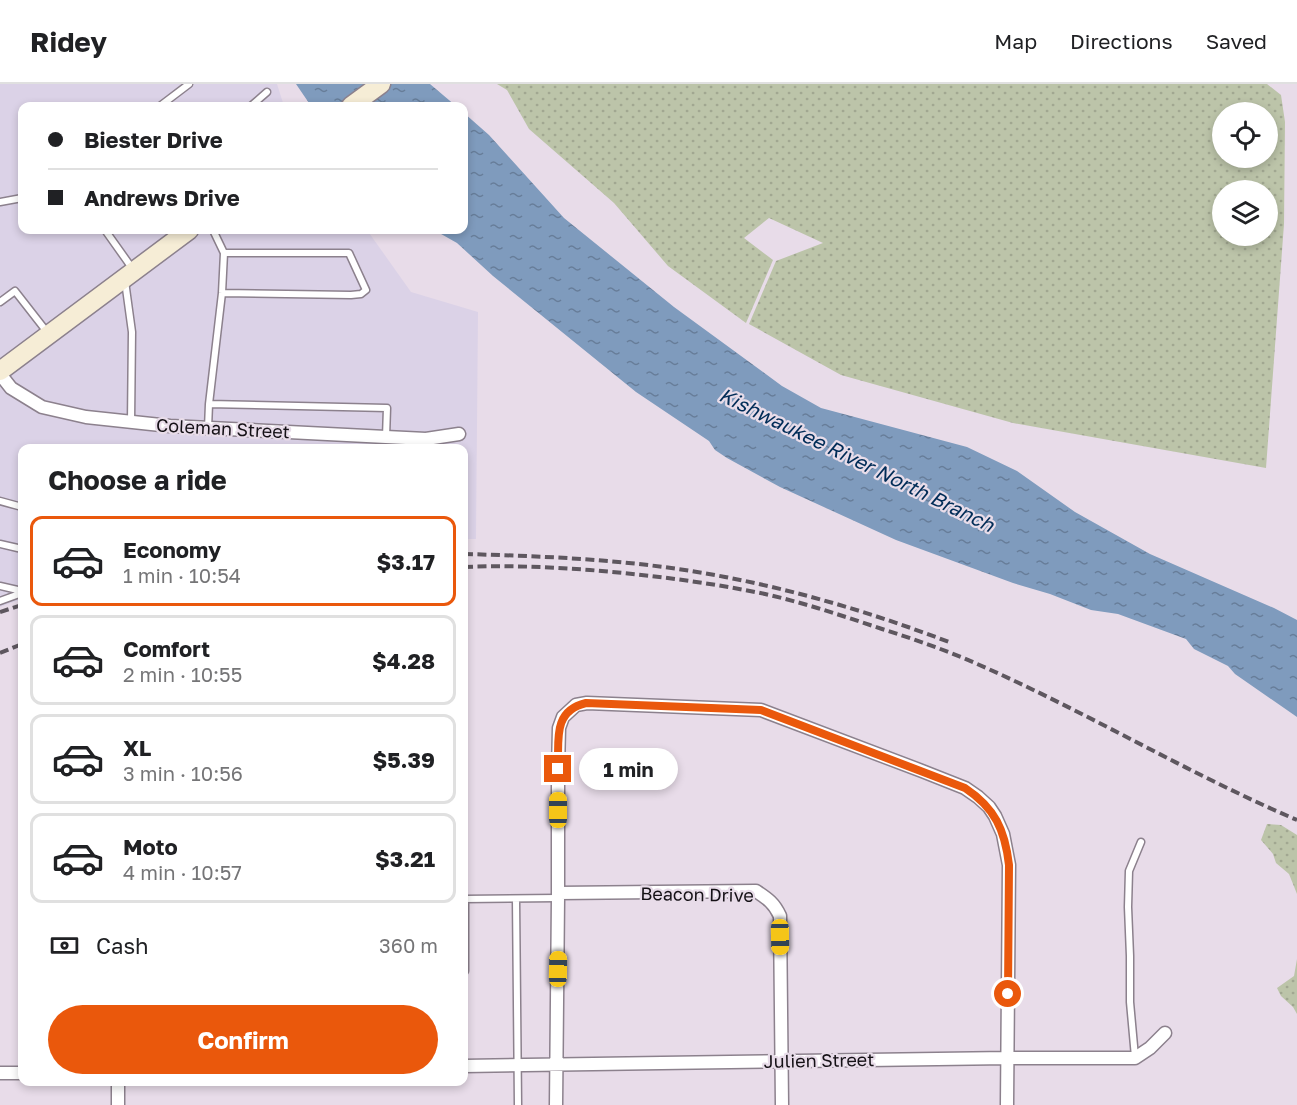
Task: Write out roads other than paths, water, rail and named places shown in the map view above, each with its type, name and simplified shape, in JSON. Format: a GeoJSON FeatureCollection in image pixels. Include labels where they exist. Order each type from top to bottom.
{"type":"FeatureCollection","features":[{"type":"Feature","properties":{"kind":"main road"},"geometry":{"type":"LineString","coordinates":[[356,102],[381,84]]}},
{"type":"Feature","properties":{"kind":"main road"},"geometry":{"type":"LineString","coordinates":[[0,373],[184,234]]}},
{"type":"Feature","properties":{"kind":"street","name":"Coleman Street"},"geometry":{"type":"LineString","coordinates":[[0,373],[11,388],[42,407],[86,417],[170,426],[426,439],[459,435]]}},
{"type":"Feature","properties":{"kind":"street"},"geometry":{"type":"LineString","coordinates":[[556,1105],[559,728],[563,717],[576,705],[586,703],[761,710],[944,779],[978,796],[995,816],[1004,834],[1009,865],[1007,1105]]}},
{"type":"Feature","properties":{"kind":"street","name":"Beacon Drive"},"geometry":{"type":"LineString","coordinates":[[558,896],[756,891],[771,901],[780,916],[782,1105]]}},
{"type":"Feature","properties":{"kind":"street"},"geometry":{"type":"LineString","coordinates":[[1135,1058],[1150,1048],[1165,1033]]}},
{"type":"Feature","properties":{"kind":"street","name":"Julien Street"},"geometry":{"type":"LineString","coordinates":[[468,1065],[1135,1058]]}},
{"type":"Feature","properties":{"kind":"street"},"geometry":{"type":"LineString","coordinates":[[0,1073],[18,1072]]}},
{"type":"Feature","properties":{"kind":"street"},"geometry":{"type":"LineString","coordinates":[[118,1086],[118,1105]]}},
{"type":"Feature","properties":{"kind":"lane"},"geometry":{"type":"LineString","coordinates":[[165,102],[189,84]]}},
{"type":"Feature","properties":{"kind":"lane"},"geometry":{"type":"LineString","coordinates":[[256,102],[267,92]]}},
{"type":"Feature","properties":{"kind":"lane"},"geometry":{"type":"LineString","coordinates":[[0,202],[18,199]]}},
{"type":"Feature","properties":{"kind":"lane"},"geometry":{"type":"LineString","coordinates":[[107,234],[129,274],[132,332],[131,422]]}},
{"type":"Feature","properties":{"kind":"lane"},"geometry":{"type":"LineString","coordinates":[[208,428],[224,253],[215,234]]}},
{"type":"Feature","properties":{"kind":"lane"},"geometry":{"type":"LineString","coordinates":[[222,292],[351,295],[361,294],[366,290],[349,253],[224,253]]}},
{"type":"Feature","properties":{"kind":"lane"},"geometry":{"type":"LineString","coordinates":[[0,302],[15,291],[49,334]]}},
{"type":"Feature","properties":{"kind":"lane"},"geometry":{"type":"LineString","coordinates":[[209,404],[387,408],[386,437]]}},
{"type":"Feature","properties":{"kind":"lane"},"geometry":{"type":"LineString","coordinates":[[0,501],[18,506]]}},
{"type":"Feature","properties":{"kind":"lane"},"geometry":{"type":"LineString","coordinates":[[0,544],[18,548]]}},
{"type":"Feature","properties":{"kind":"lane"},"geometry":{"type":"LineString","coordinates":[[0,586],[18,591]]}},
{"type":"Feature","properties":{"kind":"lane"},"geometry":{"type":"LineString","coordinates":[[0,601],[18,594]]}},
{"type":"Feature","properties":{"kind":"lane"},"geometry":{"type":"LineString","coordinates":[[1135,1058],[1130,1002],[1129,871],[1141,842]]}},
{"type":"Feature","properties":{"kind":"lane"},"geometry":{"type":"LineString","coordinates":[[468,899],[558,896]]}},
{"type":"Feature","properties":{"kind":"lane"},"geometry":{"type":"LineString","coordinates":[[516,899],[518,1105]]}},
{"type":"Feature","properties":{"kind":"water"},"geometry":{"type":"Polygon","coordinates":[[[296,84],[430,84],[451,102],[308,102],[296,84]]]}},
{"type":"Feature","properties":{"kind":"water","name":"Kishwaukee River North Branch"},"geometry":{"type":"Polygon","coordinates":[[[468,117],[489,135],[564,218],[674,307],[782,386],[821,408],[967,447],[1017,471],[1075,512],[1150,554],[1297,620],[1297,717],[1235,674],[1228,666],[1194,649],[1186,639],[1118,614],[1091,610],[896,540],[780,487],[727,458],[715,450],[709,441],[636,392],[493,276],[457,243],[441,234],[468,234],[468,117]]]}},
{"type":"Feature","properties":{"kind":"railway"},"geometry":{"type":"LineString","coordinates":[[468,554],[606,561],[724,577],[822,600],[886,619],[949,642]]}},
{"type":"Feature","properties":{"kind":"railway"},"geometry":{"type":"LineString","coordinates":[[468,567],[511,566],[590,570],[721,586],[795,601],[918,641],[975,663],[1297,820]]}},
{"type":"Feature","properties":{"kind":"railway"},"geometry":{"type":"LineString","coordinates":[[0,612],[18,606]]}},
{"type":"Feature","properties":{"kind":"railway"},"geometry":{"type":"LineString","coordinates":[[0,653],[18,646]]}}]}
